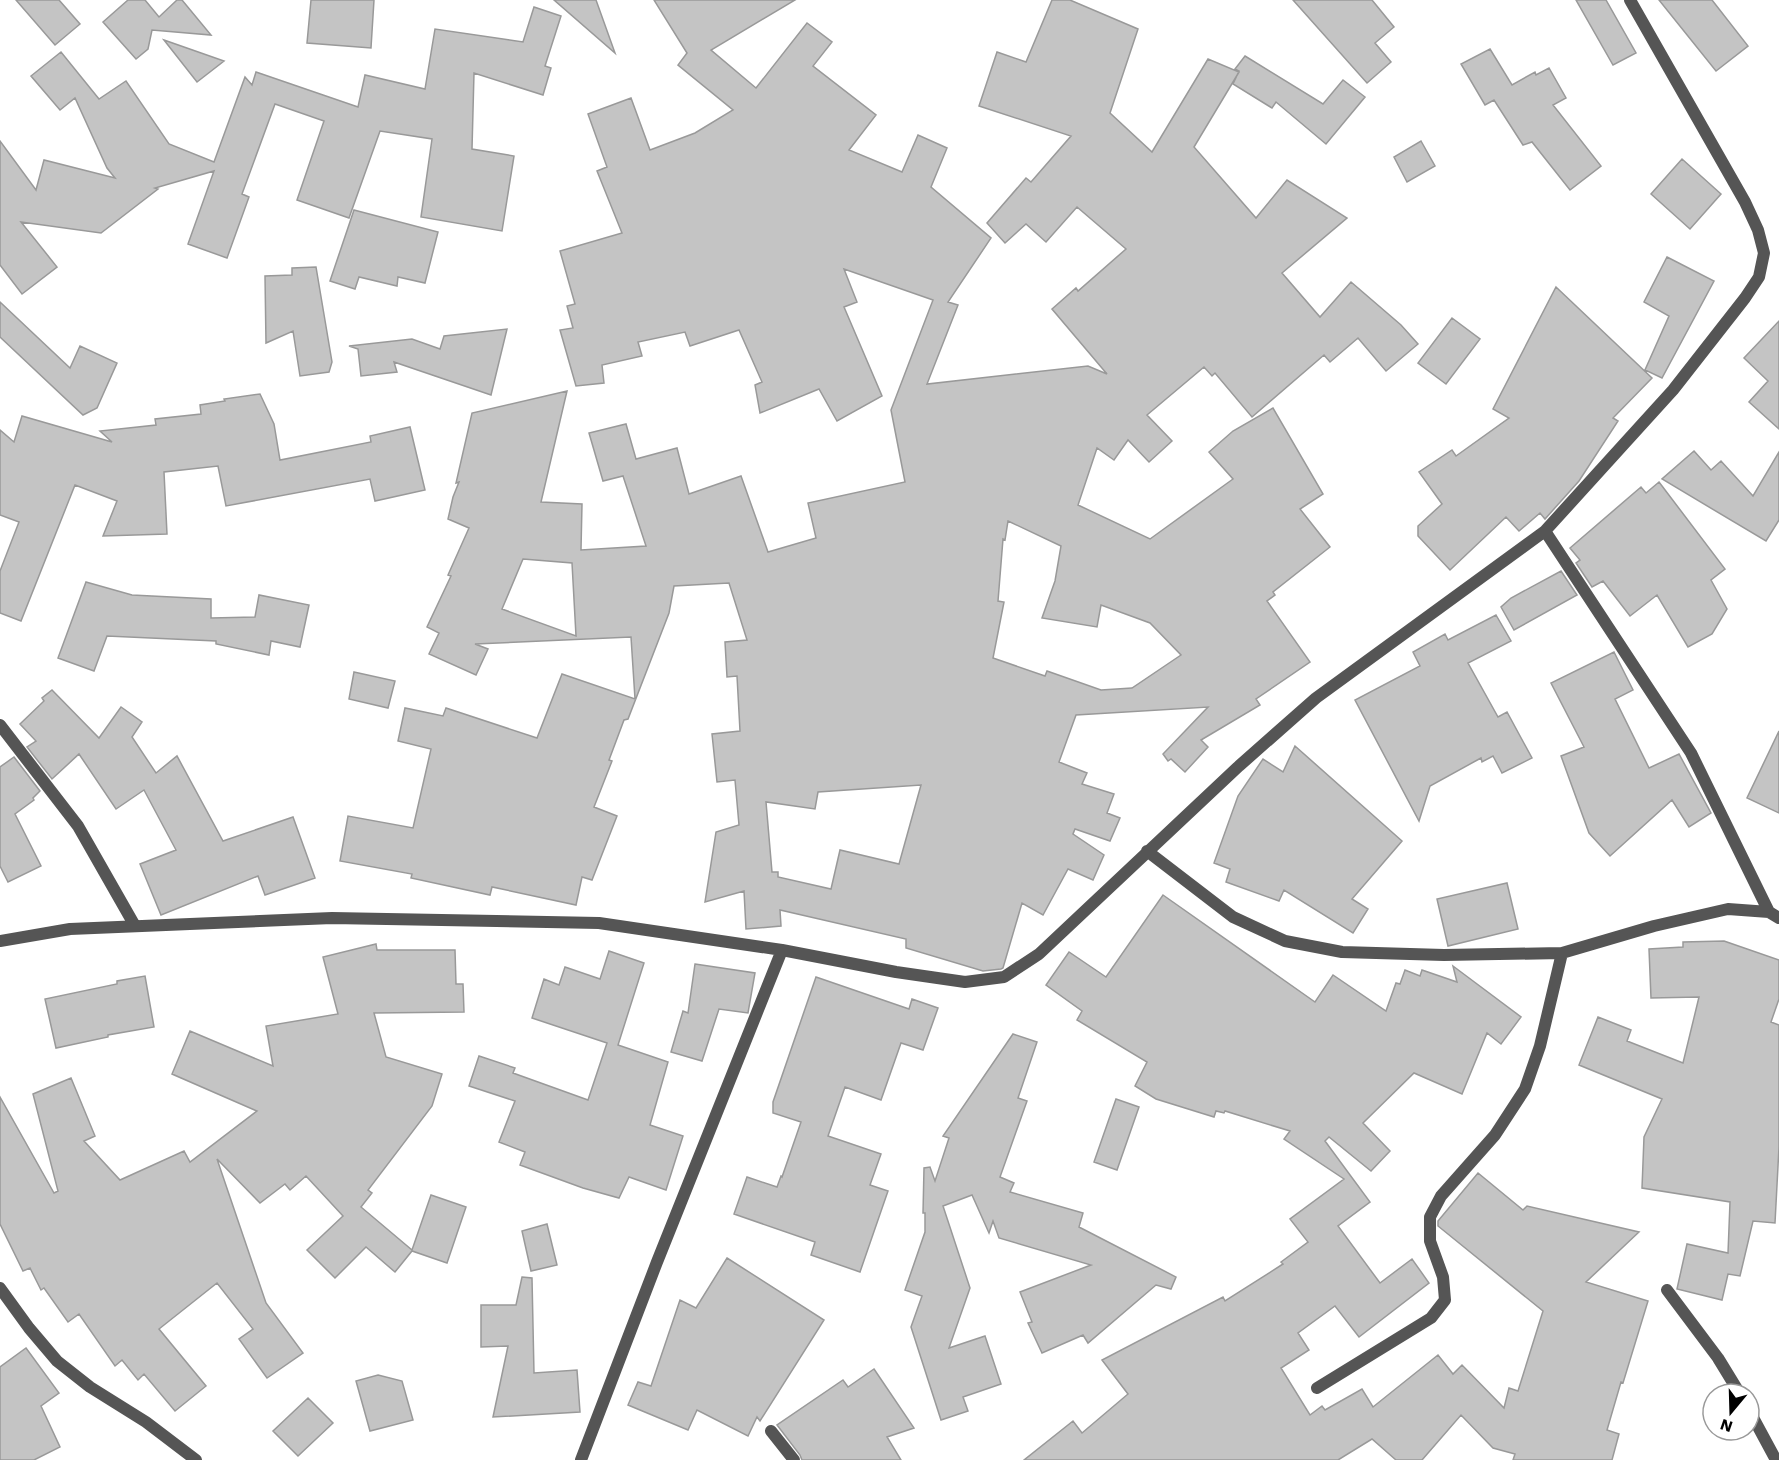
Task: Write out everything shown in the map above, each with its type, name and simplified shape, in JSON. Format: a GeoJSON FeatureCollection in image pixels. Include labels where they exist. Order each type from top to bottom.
{"type":"FeatureCollection","features":[{"type":"Feature","properties":{"kind":"street"},"geometry":{"type":"LineString","coordinates":[[0,941],[70,929],[332,918],[599,923],[782,950],[896,972],[965,982],[1004,977],[1039,954],[1147,851],[1316,698],[1545,531],[1674,390],[1759,277],[1764,253],[1758,230],[1745,202],[1630,0]]}},
{"type":"Feature","properties":{"kind":"street"},"geometry":{"type":"LineString","coordinates":[[1545,531],[1691,753],[1774,915]]}},
{"type":"Feature","properties":{"kind":"street"},"geometry":{"type":"LineString","coordinates":[[0,725],[78,826],[135,926]]}},
{"type":"Feature","properties":{"kind":"street"},"geometry":{"type":"LineString","coordinates":[[1147,851],[1233,917],[1285,941],[1342,952],[1444,955],[1562,953],[1654,926],[1728,909],[1774,915]]}},
{"type":"Feature","properties":{"kind":"street"},"geometry":{"type":"LineString","coordinates":[[581,1460],[657,1262],[782,950]]}},
{"type":"Feature","properties":{"kind":"street"},"geometry":{"type":"LineString","coordinates":[[1317,1388],[1431,1318],[1445,1300],[1443,1277],[1430,1241],[1430,1217],[1441,1196],[1495,1135],[1525,1089],[1540,1046],[1562,953]]}},
{"type":"Feature","properties":{"kind":"street"},"geometry":{"type":"LineString","coordinates":[[0,1288],[57,1361],[90,1388],[146,1422],[196,1460]]}},
{"type":"Feature","properties":{"kind":"street"},"geometry":{"type":"LineString","coordinates":[[1666,1290],[1718,1358],[1733,1382]]}},
{"type":"Feature","properties":{"kind":"street"},"geometry":{"type":"LineString","coordinates":[[771,1431],[794,1460]]}},
{"type":"Feature","properties":{"kind":"street"},"geometry":{"type":"LineString","coordinates":[[1761,1432],[1776,1460]]}},
{"type":"Feature","properties":{"kind":"building"},"geometry":{"type":"Polygon","coordinates":[[[16,0],[59,0],[80,24],[55,45],[16,0]]]}},
{"type":"Feature","properties":{"kind":"building"},"geometry":{"type":"Polygon","coordinates":[[[128,0],[145,0],[159,17],[177,0],[182,0],[211,35],[152,30],[148,49],[136,59],[103,22],[128,0]]]}},
{"type":"Feature","properties":{"kind":"building"},"geometry":{"type":"Polygon","coordinates":[[[311,0],[374,0],[371,48],[307,43],[311,0]]]}},
{"type":"Feature","properties":{"kind":"building"},"geometry":{"type":"Polygon","coordinates":[[[554,0],[596,0],[615,53],[554,0]]]}},
{"type":"Feature","properties":{"kind":"building"},"geometry":{"type":"Polygon","coordinates":[[[654,0],[795,0],[711,50],[756,88],[807,23],[832,42],[813,66],[876,115],[849,150],[902,172],[918,135],[947,148],[931,187],[991,238],[948,302],[958,305],[927,384],[1088,366],[1107,374],[1052,309],[1076,288],[1078,291],[1126,249],[1077,207],[1046,242],[1026,224],[1005,243],[987,223],[1026,178],[1031,182],[1071,136],[979,106],[997,52],[1026,62],[1052,0],[1070,0],[1138,29],[1110,113],[1152,152],[1208,59],[1239,72],[1194,147],[1256,218],[1287,180],[1347,218],[1282,273],[1320,317],[1351,282],[1401,325],[1418,344],[1386,371],[1358,338],[1330,362],[1324,355],[1252,417],[1215,373],[1212,376],[1204,367],[1147,415],[1172,441],[1149,462],[1128,440],[1114,460],[1097,448],[1078,505],[1150,539],[1233,479],[1209,452],[1233,431],[1273,408],[1323,494],[1300,509],[1330,547],[1273,592],[1275,595],[1267,601],[1310,662],[1256,699],[1260,705],[1201,740],[1208,747],[1185,772],[1171,759],[1168,761],[1163,754],[1208,707],[1076,715],[1059,762],[1087,773],[1082,784],[1114,794],[1107,813],[1120,818],[1110,841],[1075,829],[1073,834],[1104,855],[1093,880],[1068,869],[1043,915],[1022,903],[1001,969],[983,971],[906,948],[906,939],[780,910],[781,926],[746,929],[744,891],[705,902],[716,832],[739,825],[735,780],[717,782],[712,734],[740,731],[737,676],[727,677],[725,642],[747,640],[729,583],[674,586],[669,613],[628,719],[624,720],[609,760],[612,761],[594,807],[617,816],[592,880],[582,877],[576,905],[492,887],[490,895],[411,878],[412,874],[340,861],[348,816],[413,828],[431,749],[398,741],[405,708],[443,716],[446,708],[537,738],[562,674],[635,699],[631,637],[475,644],[488,649],[476,675],[429,654],[439,633],[427,627],[451,576],[448,575],[469,528],[448,519],[459,482],[456,483],[472,413],[567,391],[541,502],[582,504],[581,550],[646,546],[623,476],[603,481],[589,433],[626,424],[636,459],[677,448],[689,494],[741,476],[768,552],[816,538],[808,503],[905,482],[891,410],[933,300],[844,269],[857,302],[844,307],[882,396],[837,421],[819,389],[760,413],[755,385],[762,382],[739,330],[690,346],[685,332],[638,342],[642,356],[602,365],[604,383],[576,386],[560,330],[573,328],[567,306],[575,304],[560,251],[622,233],[597,171],[607,167],[588,114],[631,98],[650,150],[695,133],[733,110],[678,65],[687,53],[654,0]],[[1008,521],[1005,540],[1003,539],[998,601],[1004,602],[993,658],[1045,676],[1047,671],[1101,690],[1132,688],[1181,655],[1150,623],[1101,605],[1097,627],[1042,618],[1055,581],[1061,546],[1008,521]],[[523,559],[502,609],[576,636],[572,563],[523,559]],[[921,785],[818,792],[815,809],[766,802],[772,872],[778,872],[778,877],[831,889],[840,850],[899,864],[921,785]]]}},
{"type":"Feature","properties":{"kind":"building"},"geometry":{"type":"Polygon","coordinates":[[[1293,0],[1372,0],[1394,27],[1375,43],[1391,62],[1367,83],[1293,0]]]}},
{"type":"Feature","properties":{"kind":"building"},"geometry":{"type":"Polygon","coordinates":[[[1576,0],[1606,0],[1636,53],[1613,65],[1576,0]]]}},
{"type":"Feature","properties":{"kind":"building"},"geometry":{"type":"Polygon","coordinates":[[[1659,0],[1712,0],[1748,46],[1716,71],[1659,0]]]}},
{"type":"Feature","properties":{"kind":"building"},"geometry":{"type":"Polygon","coordinates":[[[534,7],[561,16],[545,66],[551,68],[543,95],[474,73],[472,149],[514,156],[502,231],[421,217],[432,139],[380,131],[349,218],[297,200],[324,121],[275,104],[242,194],[249,197],[227,258],[188,244],[214,171],[155,188],[158,189],[101,233],[21,222],[57,267],[22,294],[0,265],[0,141],[36,190],[44,160],[115,178],[107,168],[75,98],[60,110],[31,76],[61,52],[99,99],[126,81],[169,144],[214,162],[245,77],[252,85],[256,72],[358,107],[365,75],[425,89],[435,29],[523,42],[534,7]]]}},
{"type":"Feature","properties":{"kind":"building"},"geometry":{"type":"Polygon","coordinates":[[[164,40],[224,61],[197,82],[164,40]]]}},
{"type":"Feature","properties":{"kind":"building"},"geometry":{"type":"Polygon","coordinates":[[[1490,49],[1512,85],[1535,72],[1536,75],[1549,68],[1566,98],[1553,105],[1601,166],[1570,190],[1532,142],[1523,145],[1494,100],[1485,105],[1461,64],[1490,49]]]}},
{"type":"Feature","properties":{"kind":"building"},"geometry":{"type":"Polygon","coordinates":[[[1245,56],[1323,104],[1343,80],[1365,97],[1326,144],[1276,102],[1272,108],[1233,84],[1239,71],[1235,69],[1245,56]]]}},
{"type":"Feature","properties":{"kind":"building"},"geometry":{"type":"Polygon","coordinates":[[[1421,141],[1435,166],[1407,182],[1394,157],[1421,141]]]}},
{"type":"Feature","properties":{"kind":"building"},"geometry":{"type":"Polygon","coordinates":[[[1682,159],[1721,194],[1690,229],[1651,194],[1682,159]]]}},
{"type":"Feature","properties":{"kind":"building"},"geometry":{"type":"Polygon","coordinates":[[[354,210],[438,232],[425,283],[398,277],[397,286],[359,277],[355,289],[330,281],[354,210]]]}},
{"type":"Feature","properties":{"kind":"building"},"geometry":{"type":"Polygon","coordinates":[[[1667,257],[1714,281],[1662,378],[1645,370],[1669,316],[1644,302],[1667,257]]]}},
{"type":"Feature","properties":{"kind":"building"},"geometry":{"type":"Polygon","coordinates":[[[316,267],[332,362],[329,372],[300,376],[293,331],[266,343],[265,276],[292,275],[292,268],[316,267]]]}},
{"type":"Feature","properties":{"kind":"building"},"geometry":{"type":"Polygon","coordinates":[[[1556,287],[1652,378],[1613,418],[1618,421],[1579,481],[1545,519],[1540,513],[1519,531],[1506,517],[1450,570],[1418,536],[1418,526],[1442,504],[1419,472],[1452,450],[1456,456],[1509,418],[1493,409],[1556,287]]]}},
{"type":"Feature","properties":{"kind":"building"},"geometry":{"type":"Polygon","coordinates":[[[0,302],[70,368],[80,346],[117,363],[97,408],[83,415],[0,337],[0,302]]]}},
{"type":"Feature","properties":{"kind":"building"},"geometry":{"type":"Polygon","coordinates":[[[1452,318],[1480,339],[1446,384],[1418,363],[1452,318]]]}},
{"type":"Feature","properties":{"kind":"building"},"geometry":{"type":"Polygon","coordinates":[[[1779,321],[1779,429],[1749,402],[1768,381],[1744,358],[1779,321]]]}},
{"type":"Feature","properties":{"kind":"building"},"geometry":{"type":"Polygon","coordinates":[[[507,329],[491,395],[394,362],[397,372],[361,376],[358,349],[349,346],[412,339],[440,349],[444,336],[507,329]]]}},
{"type":"Feature","properties":{"kind":"building"},"geometry":{"type":"Polygon","coordinates":[[[260,394],[274,424],[280,460],[371,442],[370,436],[410,427],[425,490],[375,501],[370,479],[226,506],[218,466],[164,472],[167,534],[103,536],[117,501],[75,485],[21,621],[0,613],[0,571],[19,522],[0,515],[0,430],[14,442],[22,416],[112,442],[100,431],[156,425],[155,419],[201,414],[200,405],[260,394]]]}},
{"type":"Feature","properties":{"kind":"building"},"geometry":{"type":"Polygon","coordinates":[[[1694,451],[1711,470],[1721,461],[1753,496],[1779,452],[1779,520],[1766,541],[1662,479],[1694,451]]]}},
{"type":"Feature","properties":{"kind":"building"},"geometry":{"type":"Polygon","coordinates":[[[1659,482],[1725,569],[1711,580],[1727,609],[1712,634],[1688,647],[1657,595],[1630,616],[1603,581],[1592,587],[1576,563],[1580,560],[1570,548],[1641,487],[1646,493],[1659,482]]]}},
{"type":"Feature","properties":{"kind":"building"},"geometry":{"type":"Polygon","coordinates":[[[1561,571],[1577,595],[1514,630],[1501,607],[1511,598],[1561,571]]]}},
{"type":"Feature","properties":{"kind":"building"},"geometry":{"type":"Polygon","coordinates":[[[86,582],[132,595],[211,599],[211,618],[255,617],[259,595],[309,605],[300,647],[271,641],[269,655],[216,644],[216,641],[107,636],[94,671],[58,658],[86,582]]]}},
{"type":"Feature","properties":{"kind":"building"},"geometry":{"type":"Polygon","coordinates":[[[1496,615],[1511,641],[1468,663],[1498,717],[1507,712],[1532,758],[1502,773],[1493,756],[1482,762],[1481,758],[1430,786],[1419,821],[1355,700],[1420,666],[1413,652],[1445,634],[1448,640],[1496,615]]]}},
{"type":"Feature","properties":{"kind":"building"},"geometry":{"type":"Polygon","coordinates":[[[1614,652],[1633,690],[1615,699],[1649,768],[1679,754],[1711,813],[1689,827],[1672,800],[1610,856],[1589,833],[1561,756],[1584,747],[1551,683],[1614,652]]]}},
{"type":"Feature","properties":{"kind":"building"},"geometry":{"type":"Polygon","coordinates":[[[354,672],[395,681],[388,708],[349,699],[354,672]]]}},
{"type":"Feature","properties":{"kind":"building"},"geometry":{"type":"Polygon","coordinates":[[[52,690],[99,738],[121,707],[142,722],[132,737],[156,773],[177,756],[223,841],[293,817],[315,878],[265,895],[258,876],[161,915],[140,864],[176,850],[144,790],[116,809],[79,754],[52,779],[27,747],[36,741],[20,724],[52,690]]]}},
{"type":"Feature","properties":{"kind":"building"},"geometry":{"type":"Polygon","coordinates":[[[1779,731],[1779,813],[1747,798],[1779,731]]]}},
{"type":"Feature","properties":{"kind":"building"},"geometry":{"type":"Polygon","coordinates":[[[1295,746],[1402,841],[1352,899],[1368,909],[1353,933],[1284,890],[1279,901],[1226,882],[1230,869],[1214,863],[1238,796],[1263,759],[1283,772],[1295,746]]]}},
{"type":"Feature","properties":{"kind":"building"},"geometry":{"type":"Polygon","coordinates":[[[14,757],[40,791],[33,798],[34,800],[15,814],[41,866],[8,882],[0,866],[0,767],[14,757]]]}},
{"type":"Feature","properties":{"kind":"building"},"geometry":{"type":"Polygon","coordinates":[[[1507,883],[1518,929],[1448,946],[1437,899],[1507,883]]]}},
{"type":"Feature","properties":{"kind":"building"},"geometry":{"type":"Polygon","coordinates":[[[1163,895],[1315,1002],[1333,975],[1386,1011],[1396,983],[1400,984],[1405,970],[1420,976],[1422,970],[1457,982],[1453,966],[1521,1017],[1501,1044],[1487,1033],[1462,1094],[1414,1073],[1363,1123],[1390,1151],[1371,1171],[1329,1137],[1325,1141],[1370,1202],[1338,1226],[1380,1283],[1412,1259],[1429,1283],[1359,1337],[1335,1306],[1298,1333],[1309,1350],[1281,1368],[1310,1415],[1322,1406],[1325,1410],[1362,1389],[1373,1407],[1438,1355],[1453,1374],[1462,1365],[1504,1408],[1509,1388],[1518,1391],[1543,1311],[1438,1226],[1438,1221],[1478,1173],[1523,1210],[1527,1206],[1639,1232],[1586,1282],[1648,1301],[1607,1430],[1619,1434],[1612,1460],[1513,1460],[1515,1454],[1493,1448],[1461,1415],[1422,1460],[1396,1460],[1372,1439],[1338,1460],[1024,1460],[1073,1421],[1082,1433],[1128,1394],[1102,1360],[1223,1297],[1225,1301],[1283,1264],[1281,1262],[1308,1242],[1290,1219],[1344,1179],[1284,1139],[1290,1131],[1225,1111],[1224,1113],[1216,1111],[1214,1117],[1156,1099],[1135,1086],[1147,1062],[1077,1020],[1082,1011],[1046,985],[1069,952],[1106,977],[1163,895]]]}},
{"type":"Feature","properties":{"kind":"building"},"geometry":{"type":"Polygon","coordinates":[[[1724,941],[1779,960],[1779,999],[1771,1022],[1779,1025],[1779,1147],[1775,1223],[1753,1221],[1740,1276],[1728,1274],[1722,1300],[1677,1289],[1687,1244],[1728,1253],[1730,1202],[1642,1188],[1644,1137],[1662,1099],[1579,1065],[1598,1017],[1631,1030],[1627,1041],[1683,1063],[1699,997],[1651,998],[1649,949],[1683,947],[1683,942],[1724,941]]]}},
{"type":"Feature","properties":{"kind":"building"},"geometry":{"type":"Polygon","coordinates":[[[376,944],[377,950],[455,950],[456,984],[463,984],[464,1012],[374,1013],[386,1057],[442,1074],[432,1106],[368,1190],[372,1193],[361,1207],[412,1250],[431,1195],[466,1207],[447,1263],[412,1251],[395,1272],[366,1247],[335,1278],[307,1250],[343,1216],[306,1176],[290,1190],[285,1184],[260,1203],[217,1159],[266,1303],[303,1353],[267,1378],[239,1339],[253,1329],[217,1283],[159,1329],[206,1386],[175,1411],[144,1374],[138,1380],[122,1360],[115,1366],[79,1314],[68,1322],[44,1288],[41,1290],[30,1268],[23,1271],[0,1224],[0,1097],[54,1193],[58,1191],[33,1094],[71,1078],[95,1136],[84,1141],[120,1180],[184,1151],[190,1162],[257,1111],[172,1074],[190,1031],[273,1066],[266,1026],[338,1014],[323,957],[376,944]]]}},
{"type":"Feature","properties":{"kind":"building"},"geometry":{"type":"Polygon","coordinates":[[[609,951],[644,963],[618,1045],[668,1062],[650,1125],[683,1136],[666,1190],[629,1177],[619,1198],[583,1188],[520,1165],[525,1152],[499,1142],[515,1101],[469,1086],[479,1056],[515,1068],[513,1073],[588,1100],[607,1043],[532,1018],[544,979],[559,985],[565,967],[600,979],[609,951]]]}},
{"type":"Feature","properties":{"kind":"building"},"geometry":{"type":"Polygon","coordinates":[[[695,964],[755,973],[748,1013],[719,1009],[702,1061],[671,1052],[683,1011],[688,1013],[695,964]]]}},
{"type":"Feature","properties":{"kind":"building"},"geometry":{"type":"Polygon","coordinates":[[[145,976],[154,1027],[108,1035],[108,1037],[56,1048],[45,999],[145,976]]]}},
{"type":"Feature","properties":{"kind":"building"},"geometry":{"type":"Polygon","coordinates":[[[816,977],[909,1009],[912,999],[938,1008],[923,1050],[901,1043],[881,1100],[845,1087],[828,1136],[881,1154],[870,1185],[888,1191],[860,1272],[811,1255],[815,1242],[734,1214],[747,1177],[777,1187],[782,1177],[801,1122],[773,1113],[773,1102],[816,977]]]}},
{"type":"Feature","properties":{"kind":"building"},"geometry":{"type":"Polygon","coordinates":[[[1013,1034],[1037,1042],[1018,1098],[1027,1101],[1000,1177],[1014,1183],[1010,1192],[1083,1213],[1079,1227],[1176,1277],[1171,1289],[1156,1285],[1088,1343],[1083,1335],[1042,1353],[1028,1323],[1032,1322],[1020,1292],[1091,1265],[999,1238],[993,1221],[989,1233],[972,1195],[943,1206],[970,1288],[949,1348],[985,1336],[1001,1384],[963,1397],[968,1411],[941,1420],[911,1327],[922,1296],[905,1290],[925,1232],[924,1168],[930,1167],[935,1181],[949,1138],[943,1136],[1013,1034]]]}},
{"type":"Feature","properties":{"kind":"building"},"geometry":{"type":"Polygon","coordinates":[[[1116,1099],[1139,1107],[1117,1170],[1094,1162],[1116,1099]]]}},
{"type":"Feature","properties":{"kind":"building"},"geometry":{"type":"Polygon","coordinates":[[[547,1224],[557,1265],[531,1271],[522,1231],[547,1224]]]}},
{"type":"Feature","properties":{"kind":"building"},"geometry":{"type":"Polygon","coordinates":[[[727,1258],[824,1320],[760,1421],[757,1417],[748,1436],[697,1410],[688,1430],[628,1405],[638,1382],[651,1386],[680,1300],[696,1308],[727,1258]]]}},
{"type":"Feature","properties":{"kind":"building"},"geometry":{"type":"Polygon","coordinates":[[[522,1277],[532,1278],[534,1373],[577,1370],[580,1412],[493,1417],[508,1346],[481,1347],[481,1305],[516,1305],[522,1277]]]}},
{"type":"Feature","properties":{"kind":"building"},"geometry":{"type":"Polygon","coordinates":[[[26,1348],[59,1393],[41,1406],[60,1447],[34,1460],[0,1460],[0,1367],[26,1348]]]}},
{"type":"Feature","properties":{"kind":"building"},"geometry":{"type":"Polygon","coordinates":[[[874,1369],[914,1428],[887,1437],[901,1460],[802,1460],[777,1425],[843,1380],[848,1387],[874,1369]]]}},
{"type":"Feature","properties":{"kind":"building"},"geometry":{"type":"Polygon","coordinates":[[[378,1375],[402,1381],[413,1420],[370,1431],[356,1381],[378,1375]]]}},
{"type":"Feature","properties":{"kind":"building"},"geometry":{"type":"Polygon","coordinates":[[[308,1398],[333,1423],[298,1456],[273,1431],[308,1398]]]}}]}
